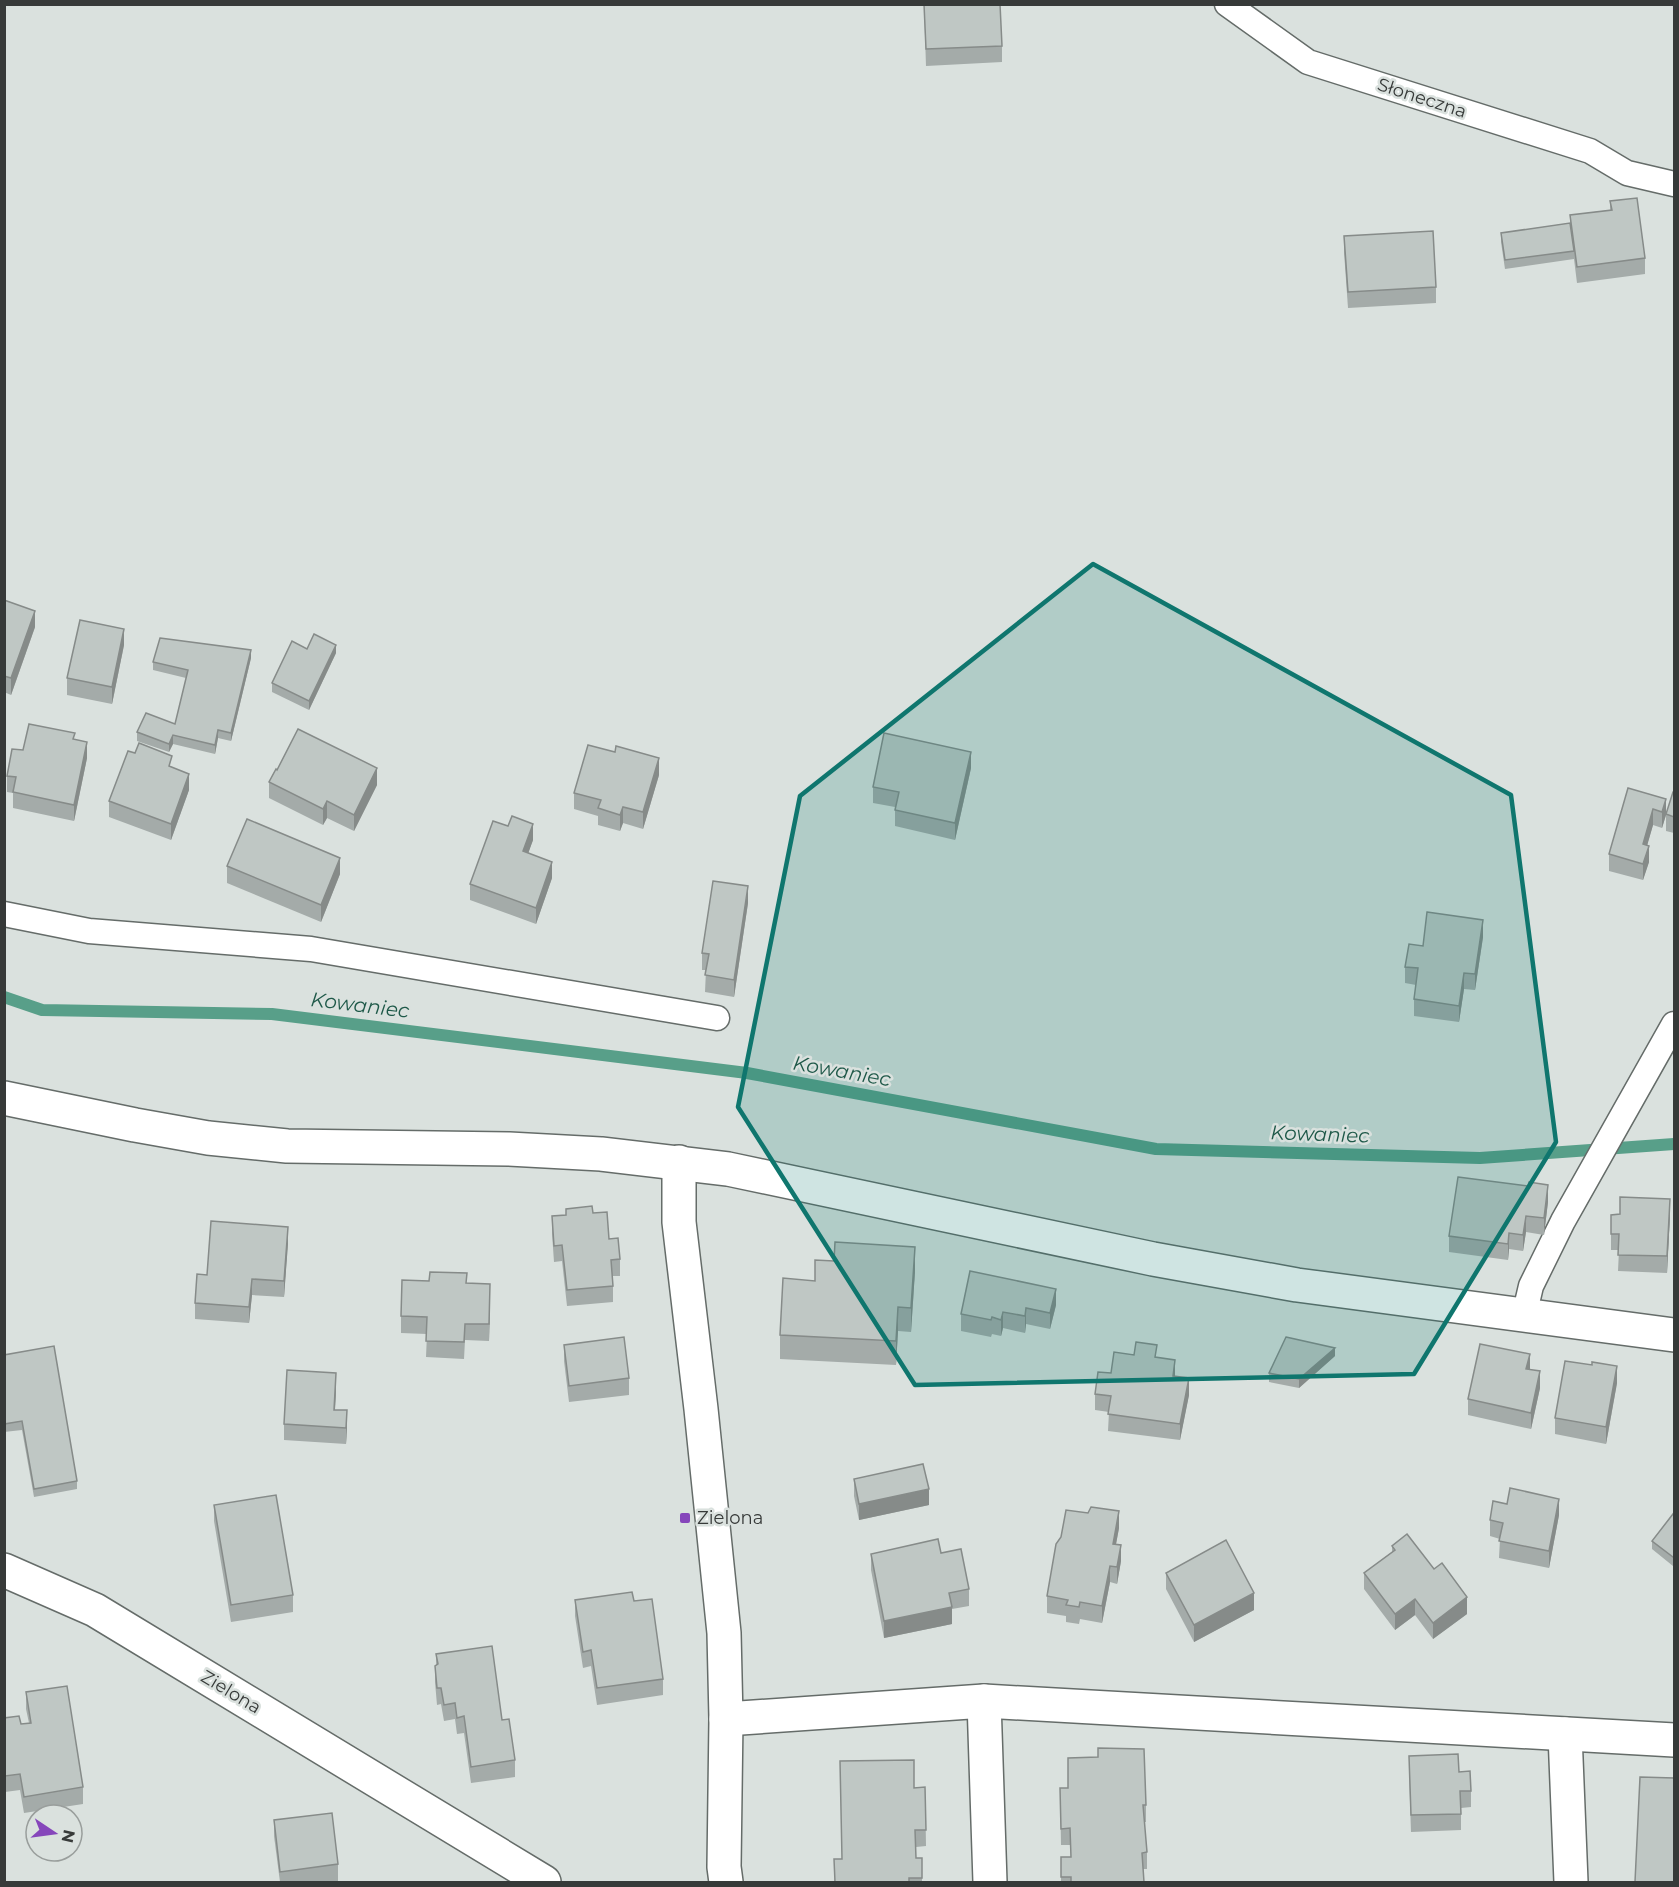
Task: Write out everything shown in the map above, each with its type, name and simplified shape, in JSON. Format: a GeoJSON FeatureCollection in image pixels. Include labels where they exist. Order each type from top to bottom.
{"type":"FeatureCollection","features":[{"type":"Feature","properties":{"kind":"street"},"geometry":{"type":"LineString","coordinates":[[4,1098],[208,1138],[287,1146],[509,1149],[601,1154],[679,1162],[762,1176],[1153,1259],[1264,1280],[1674,1335]]}},
{"type":"Feature","properties":{"kind":"street"},"geometry":{"type":"LineString","coordinates":[[679,1162],[680,1222],[724,1633],[726,1719],[724,1867],[726,1882]]}},
{"type":"Feature","properties":{"kind":"street","name":"Zielona"},"geometry":{"type":"LineString","coordinates":[[4,1570],[95,1610],[544,1882]]}},
{"type":"Feature","properties":{"kind":"street"},"geometry":{"type":"LineString","coordinates":[[726,1719],[984,1701],[1674,1740]]}},
{"type":"Feature","properties":{"kind":"street"},"geometry":{"type":"LineString","coordinates":[[984,1701],[990,1882]]}},
{"type":"Feature","properties":{"kind":"street"},"geometry":{"type":"LineString","coordinates":[[1565,1734],[1571,1882]]}},
{"type":"Feature","properties":{"kind":"lane","name":"Słoneczna"},"geometry":{"type":"LineString","coordinates":[[1227,4],[1308,62],[1590,151],[1627,173],[1674,184]]}},
{"type":"Feature","properties":{"kind":"lane"},"geometry":{"type":"LineString","coordinates":[[4,914],[89,931],[312,949],[717,1018]]}},
{"type":"Feature","properties":{"kind":"lane"},"geometry":{"type":"LineString","coordinates":[[1524,1316],[1531,1286],[1563,1221],[1674,1024]]}},
{"type":"Feature","properties":{"kind":"highlighted area"},"geometry":{"type":"Polygon","coordinates":[[[1093,564],[1511,795],[1556,1142],[1414,1374],[915,1385],[738,1107],[800,796],[1093,564]]]}},
{"type":"Feature","properties":{"kind":"building"},"geometry":{"type":"Polygon","coordinates":[[[924,4],[1000,4],[1002,46],[926,49],[924,4]]]}},
{"type":"Feature","properties":{"kind":"building"},"geometry":{"type":"Polygon","coordinates":[[[1637,198],[1645,258],[1577,267],[1570,215],[1612,210],[1610,201],[1637,198]]]}},
{"type":"Feature","properties":{"kind":"building"},"geometry":{"type":"Polygon","coordinates":[[[1570,223],[1574,251],[1505,260],[1501,233],[1570,223]]]}},
{"type":"Feature","properties":{"kind":"building"},"geometry":{"type":"Polygon","coordinates":[[[1433,231],[1436,287],[1348,292],[1344,236],[1433,231]]]}},
{"type":"Feature","properties":{"kind":"building"},"geometry":{"type":"Polygon","coordinates":[[[4,600],[35,611],[11,678],[4,676],[4,600]]]}},
{"type":"Feature","properties":{"kind":"building"},"geometry":{"type":"Polygon","coordinates":[[[80,620],[124,629],[112,687],[67,678],[80,620]]]}},
{"type":"Feature","properties":{"kind":"building"},"geometry":{"type":"Polygon","coordinates":[[[314,634],[336,645],[309,701],[272,683],[292,641],[307,649],[314,634]]]}},
{"type":"Feature","properties":{"kind":"building"},"geometry":{"type":"Polygon","coordinates":[[[160,638],[251,650],[231,733],[218,730],[215,745],[173,735],[169,744],[137,732],[146,713],[175,724],[188,670],[153,662],[160,638]]]}},
{"type":"Feature","properties":{"kind":"building"},"geometry":{"type":"Polygon","coordinates":[[[29,724],[75,733],[73,739],[87,742],[74,805],[13,792],[16,777],[7,776],[12,749],[23,750],[29,724]]]}},
{"type":"Feature","properties":{"kind":"building"},"geometry":{"type":"Polygon","coordinates":[[[298,729],[377,768],[354,815],[327,801],[323,809],[269,782],[298,729]]]}},
{"type":"Feature","properties":{"kind":"building"},"geometry":{"type":"Polygon","coordinates":[[[884,733],[971,752],[955,823],[895,810],[899,792],[873,787],[884,733]]]}},
{"type":"Feature","properties":{"kind":"building"},"geometry":{"type":"Polygon","coordinates":[[[139,743],[172,756],[169,766],[189,774],[171,824],[109,801],[128,751],[135,753],[139,743]]]}},
{"type":"Feature","properties":{"kind":"building"},"geometry":{"type":"Polygon","coordinates":[[[588,745],[615,752],[616,746],[659,758],[643,812],[623,807],[620,815],[598,808],[601,800],[574,793],[588,745]]]}},
{"type":"Feature","properties":{"kind":"building"},"geometry":{"type":"Polygon","coordinates":[[[1628,788],[1666,799],[1662,812],[1653,809],[1643,844],[1649,846],[1643,864],[1609,854],[1628,788]]]}},
{"type":"Feature","properties":{"kind":"building"},"geometry":{"type":"Polygon","coordinates":[[[1674,792],[1674,817],[1666,814],[1674,792]]]}},
{"type":"Feature","properties":{"kind":"building"},"geometry":{"type":"Polygon","coordinates":[[[512,816],[533,824],[523,851],[552,862],[536,908],[470,884],[493,821],[508,826],[512,816]]]}},
{"type":"Feature","properties":{"kind":"building"},"geometry":{"type":"Polygon","coordinates":[[[247,819],[340,858],[321,905],[227,866],[247,819]]]}},
{"type":"Feature","properties":{"kind":"building"},"geometry":{"type":"Polygon","coordinates":[[[713,881],[748,886],[734,980],[705,975],[709,954],[702,953],[713,881]]]}},
{"type":"Feature","properties":{"kind":"building"},"geometry":{"type":"Polygon","coordinates":[[[1427,912],[1483,920],[1475,974],[1464,973],[1459,1006],[1414,999],[1418,968],[1405,967],[1409,944],[1423,946],[1427,912]]]}},
{"type":"Feature","properties":{"kind":"building"},"geometry":{"type":"Polygon","coordinates":[[[1458,1177],[1528,1186],[1529,1182],[1548,1185],[1544,1218],[1526,1216],[1523,1235],[1509,1233],[1508,1244],[1449,1236],[1458,1177]]]}},
{"type":"Feature","properties":{"kind":"building"},"geometry":{"type":"Polygon","coordinates":[[[1620,1197],[1670,1199],[1667,1256],[1618,1255],[1619,1234],[1611,1234],[1611,1215],[1620,1214],[1620,1197]]]}},
{"type":"Feature","properties":{"kind":"building"},"geometry":{"type":"Polygon","coordinates":[[[592,1206],[593,1213],[607,1212],[609,1239],[618,1238],[620,1259],[611,1260],[613,1286],[567,1290],[562,1245],[554,1246],[552,1216],[566,1215],[566,1209],[592,1206]]]}},
{"type":"Feature","properties":{"kind":"building"},"geometry":{"type":"Polygon","coordinates":[[[211,1221],[288,1227],[284,1281],[252,1279],[249,1307],[195,1303],[197,1274],[207,1275],[211,1221]]]}},
{"type":"Feature","properties":{"kind":"building"},"geometry":{"type":"Polygon","coordinates":[[[835,1242],[915,1247],[911,1308],[898,1307],[896,1341],[780,1335],[783,1278],[815,1281],[815,1260],[834,1261],[835,1242]]]}},
{"type":"Feature","properties":{"kind":"building"},"geometry":{"type":"Polygon","coordinates":[[[970,1271],[1056,1289],[1050,1313],[1026,1308],[1025,1316],[1003,1312],[1001,1320],[961,1314],[970,1271]]]}},
{"type":"Feature","properties":{"kind":"building"},"geometry":{"type":"Polygon","coordinates":[[[430,1272],[467,1273],[466,1283],[490,1284],[489,1324],[465,1324],[464,1342],[426,1341],[427,1317],[401,1316],[402,1280],[429,1281],[430,1272]]]}},
{"type":"Feature","properties":{"kind":"building"},"geometry":{"type":"Polygon","coordinates":[[[624,1337],[629,1378],[569,1386],[564,1345],[624,1337]]]}},
{"type":"Feature","properties":{"kind":"building"},"geometry":{"type":"Polygon","coordinates":[[[1286,1337],[1335,1348],[1299,1379],[1269,1373],[1286,1337]]]}},
{"type":"Feature","properties":{"kind":"building"},"geometry":{"type":"Polygon","coordinates":[[[1136,1342],[1157,1345],[1155,1357],[1175,1360],[1173,1376],[1189,1378],[1180,1424],[1108,1414],[1111,1396],[1095,1394],[1098,1372],[1111,1373],[1114,1352],[1134,1355],[1136,1342]]]}},
{"type":"Feature","properties":{"kind":"building"},"geometry":{"type":"Polygon","coordinates":[[[1480,1344],[1530,1354],[1526,1369],[1540,1371],[1531,1413],[1468,1399],[1480,1344]]]}},
{"type":"Feature","properties":{"kind":"building"},"geometry":{"type":"Polygon","coordinates":[[[54,1346],[77,1481],[34,1489],[22,1421],[4,1424],[4,1355],[54,1346]]]}},
{"type":"Feature","properties":{"kind":"building"},"geometry":{"type":"Polygon","coordinates":[[[1565,1361],[1617,1366],[1606,1427],[1555,1418],[1565,1361]]]}},
{"type":"Feature","properties":{"kind":"building"},"geometry":{"type":"Polygon","coordinates":[[[287,1370],[336,1373],[334,1410],[347,1410],[346,1428],[284,1424],[287,1370]]]}},
{"type":"Feature","properties":{"kind":"building"},"geometry":{"type":"Polygon","coordinates":[[[923,1464],[929,1489],[859,1504],[854,1479],[923,1464]]]}},
{"type":"Feature","properties":{"kind":"building"},"geometry":{"type":"Polygon","coordinates":[[[1510,1488],[1559,1499],[1549,1551],[1499,1541],[1503,1523],[1490,1520],[1493,1501],[1507,1504],[1510,1488]]]}},
{"type":"Feature","properties":{"kind":"building"},"geometry":{"type":"Polygon","coordinates":[[[276,1495],[293,1595],[231,1605],[214,1505],[276,1495]]]}},
{"type":"Feature","properties":{"kind":"building"},"geometry":{"type":"Polygon","coordinates":[[[1091,1507],[1119,1511],[1113,1544],[1121,1545],[1117,1567],[1110,1566],[1102,1606],[1080,1602],[1079,1607],[1066,1605],[1068,1600],[1047,1596],[1056,1544],[1061,1537],[1066,1510],[1088,1513],[1091,1507]]]}},
{"type":"Feature","properties":{"kind":"building"},"geometry":{"type":"Polygon","coordinates":[[[1673,1514],[1674,1556],[1673,1557],[1652,1541],[1673,1514]]]}},
{"type":"Feature","properties":{"kind":"building"},"geometry":{"type":"Polygon","coordinates":[[[1407,1534],[1434,1569],[1442,1563],[1467,1597],[1433,1623],[1415,1599],[1395,1614],[1364,1573],[1395,1550],[1392,1546],[1407,1534]]]}},
{"type":"Feature","properties":{"kind":"building"},"geometry":{"type":"Polygon","coordinates":[[[938,1539],[941,1553],[961,1549],[969,1589],[949,1593],[952,1607],[884,1621],[871,1554],[938,1539]]]}},
{"type":"Feature","properties":{"kind":"building"},"geometry":{"type":"Polygon","coordinates":[[[1226,1540],[1254,1593],[1194,1625],[1166,1573],[1226,1540]]]}},
{"type":"Feature","properties":{"kind":"building"},"geometry":{"type":"Polygon","coordinates":[[[632,1592],[634,1601],[652,1599],[663,1679],[597,1688],[591,1650],[583,1652],[575,1600],[632,1592]]]}},
{"type":"Feature","properties":{"kind":"building"},"geometry":{"type":"Polygon","coordinates":[[[492,1646],[502,1720],[509,1719],[515,1760],[471,1767],[464,1716],[457,1718],[455,1703],[444,1705],[441,1688],[437,1688],[436,1654],[492,1646]]]}},
{"type":"Feature","properties":{"kind":"building"},"geometry":{"type":"Polygon","coordinates":[[[67,1686],[83,1787],[24,1797],[20,1774],[5,1776],[4,1718],[19,1716],[21,1724],[31,1723],[26,1692],[67,1686]]]}},
{"type":"Feature","properties":{"kind":"building"},"geometry":{"type":"Polygon","coordinates":[[[1098,1748],[1144,1749],[1146,1805],[1143,1805],[1147,1852],[1142,1853],[1144,1882],[1071,1882],[1071,1877],[1061,1877],[1061,1857],[1071,1857],[1070,1828],[1061,1829],[1060,1788],[1068,1788],[1068,1758],[1098,1757],[1098,1748]]]}},
{"type":"Feature","properties":{"kind":"building"},"geometry":{"type":"Polygon","coordinates":[[[1458,1754],[1459,1772],[1470,1771],[1471,1791],[1460,1791],[1461,1814],[1411,1815],[1409,1756],[1458,1754]]]}},
{"type":"Feature","properties":{"kind":"building"},"geometry":{"type":"Polygon","coordinates":[[[914,1760],[914,1788],[925,1787],[926,1830],[915,1830],[916,1858],[922,1858],[922,1878],[909,1878],[909,1882],[835,1882],[834,1859],[842,1859],[840,1761],[914,1760]]]}},
{"type":"Feature","properties":{"kind":"building"},"geometry":{"type":"Polygon","coordinates":[[[1640,1777],[1674,1778],[1674,1882],[1635,1882],[1640,1777]]]}},
{"type":"Feature","properties":{"kind":"building"},"geometry":{"type":"Polygon","coordinates":[[[332,1813],[338,1864],[280,1872],[274,1820],[332,1813]]]}},
{"type":"Feature","properties":{"kind":"waterway","name":"Kowaniec"},"geometry":{"type":"LineString","coordinates":[[4,997],[42,1010],[272,1014],[747,1073],[1156,1149],[1480,1158],[1674,1144]]}},
{"type":"Feature","properties":{"kind":"place","name":"Zielona"},"geometry":{"type":"Point","coordinates":[685,1518]}}]}
